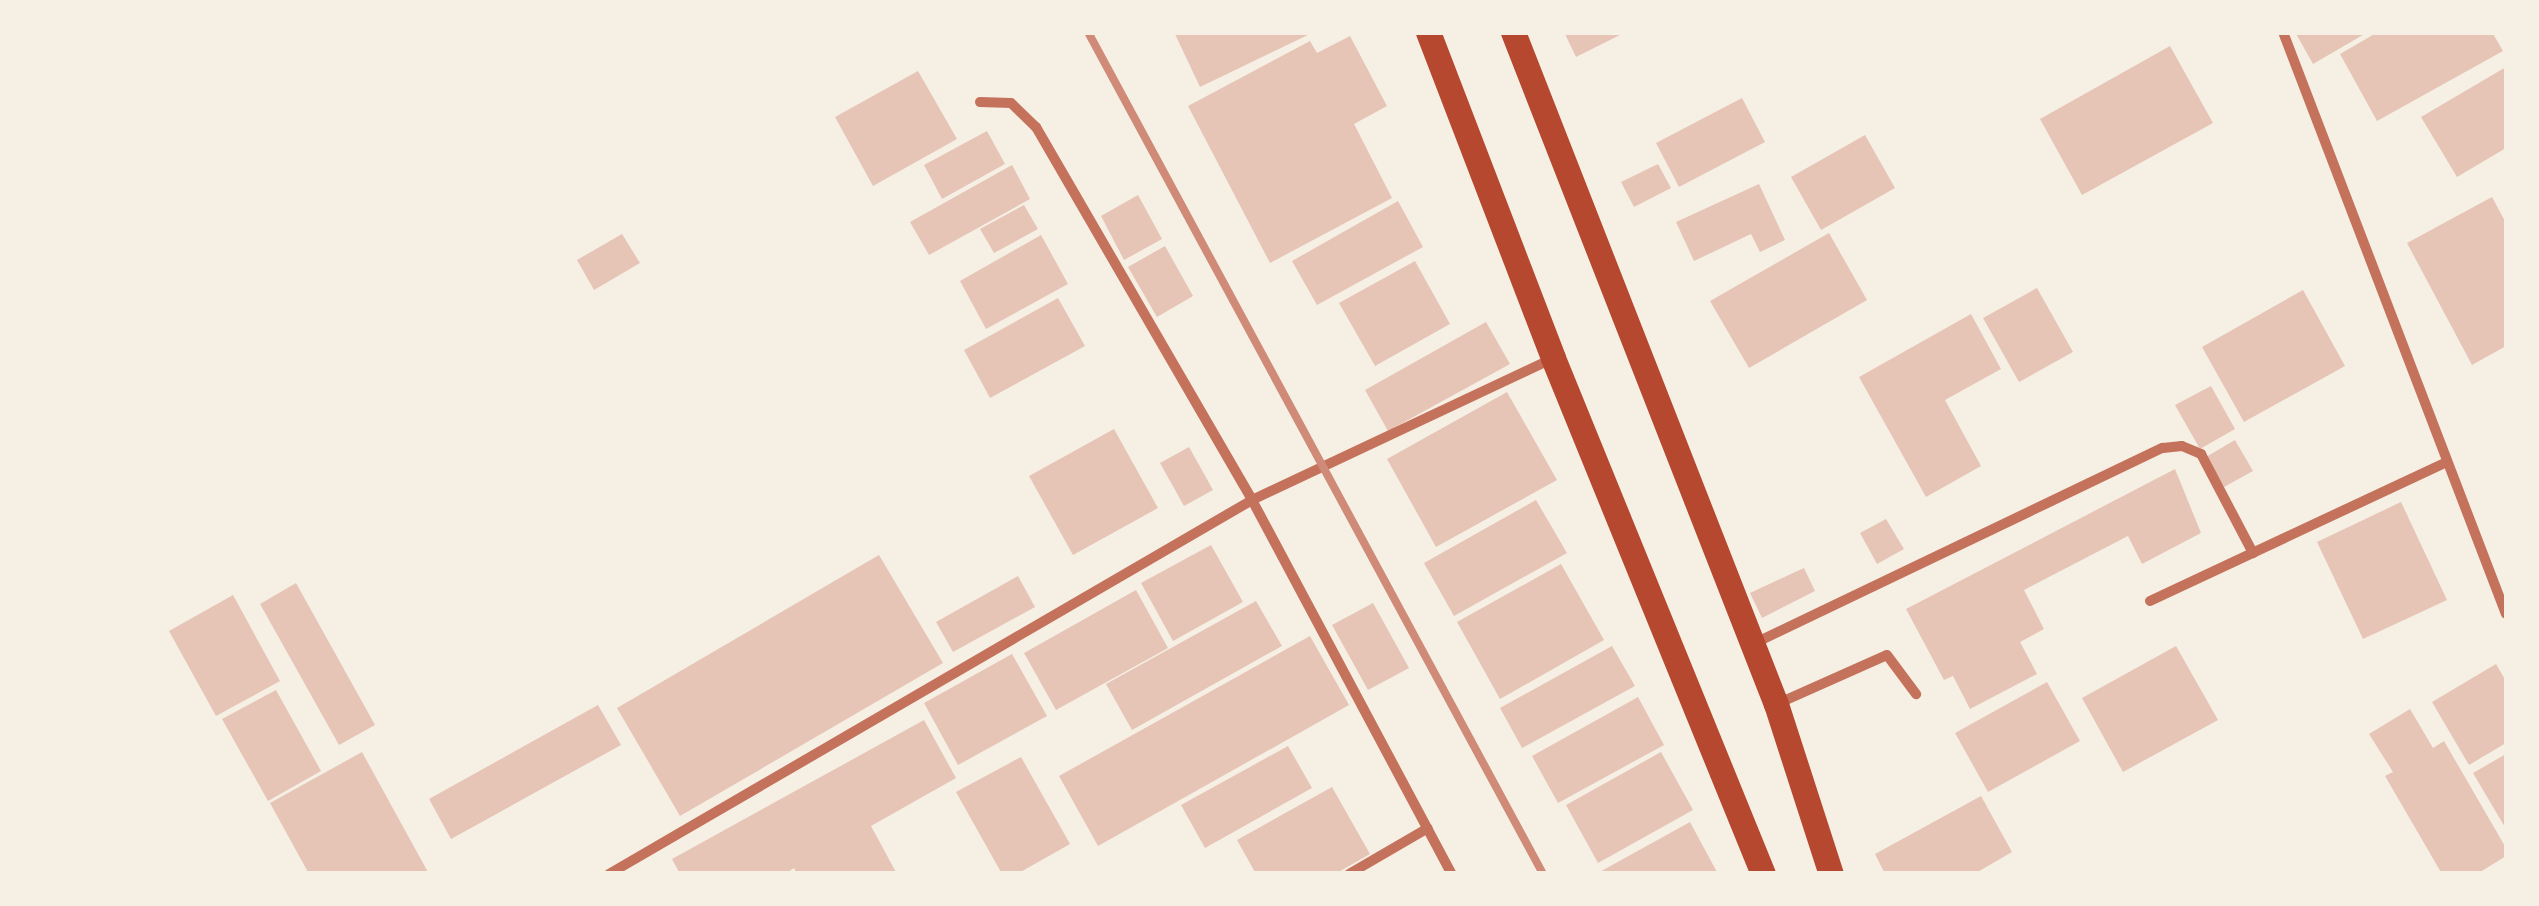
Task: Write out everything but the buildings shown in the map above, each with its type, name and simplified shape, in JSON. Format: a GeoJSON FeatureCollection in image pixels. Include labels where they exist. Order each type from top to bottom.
{"type":"FeatureCollection","features":[{"type":"Feature","properties":{"kind":"main road"},"geometry":{"type":"LineString","coordinates":[[1428,32],[1553,358],[1763,874]]}},
{"type":"Feature","properties":{"kind":"main road"},"geometry":{"type":"LineString","coordinates":[[1513,32],[1776,704],[1830,874]]}},
{"type":"Feature","properties":{"kind":"street"},"geometry":{"type":"LineString","coordinates":[[2283,32],[2506,614]]}},
{"type":"Feature","properties":{"kind":"street"},"geometry":{"type":"LineString","coordinates":[[980,102],[1011,103],[1036,127],[1252,500],[1452,874]]}},
{"type":"Feature","properties":{"kind":"street"},"geometry":{"type":"LineString","coordinates":[[609,874],[1252,500],[1553,358]]}},
{"type":"Feature","properties":{"kind":"street"},"geometry":{"type":"LineString","coordinates":[[1752,645],[2163,448],[2182,446],[2200,454],[2253,553]]}},
{"type":"Feature","properties":{"kind":"street"},"geometry":{"type":"LineString","coordinates":[[2150,601],[2445,463]]}},
{"type":"Feature","properties":{"kind":"street"},"geometry":{"type":"LineString","coordinates":[[1776,704],[1886,656],[1916,694]]}},
{"type":"Feature","properties":{"kind":"street"},"geometry":{"type":"LineString","coordinates":[[1348,874],[1428,828]]}},
{"type":"Feature","properties":{"kind":"railway"},"geometry":{"type":"LineString","coordinates":[[1088,32],[1543,874]]}}]}
